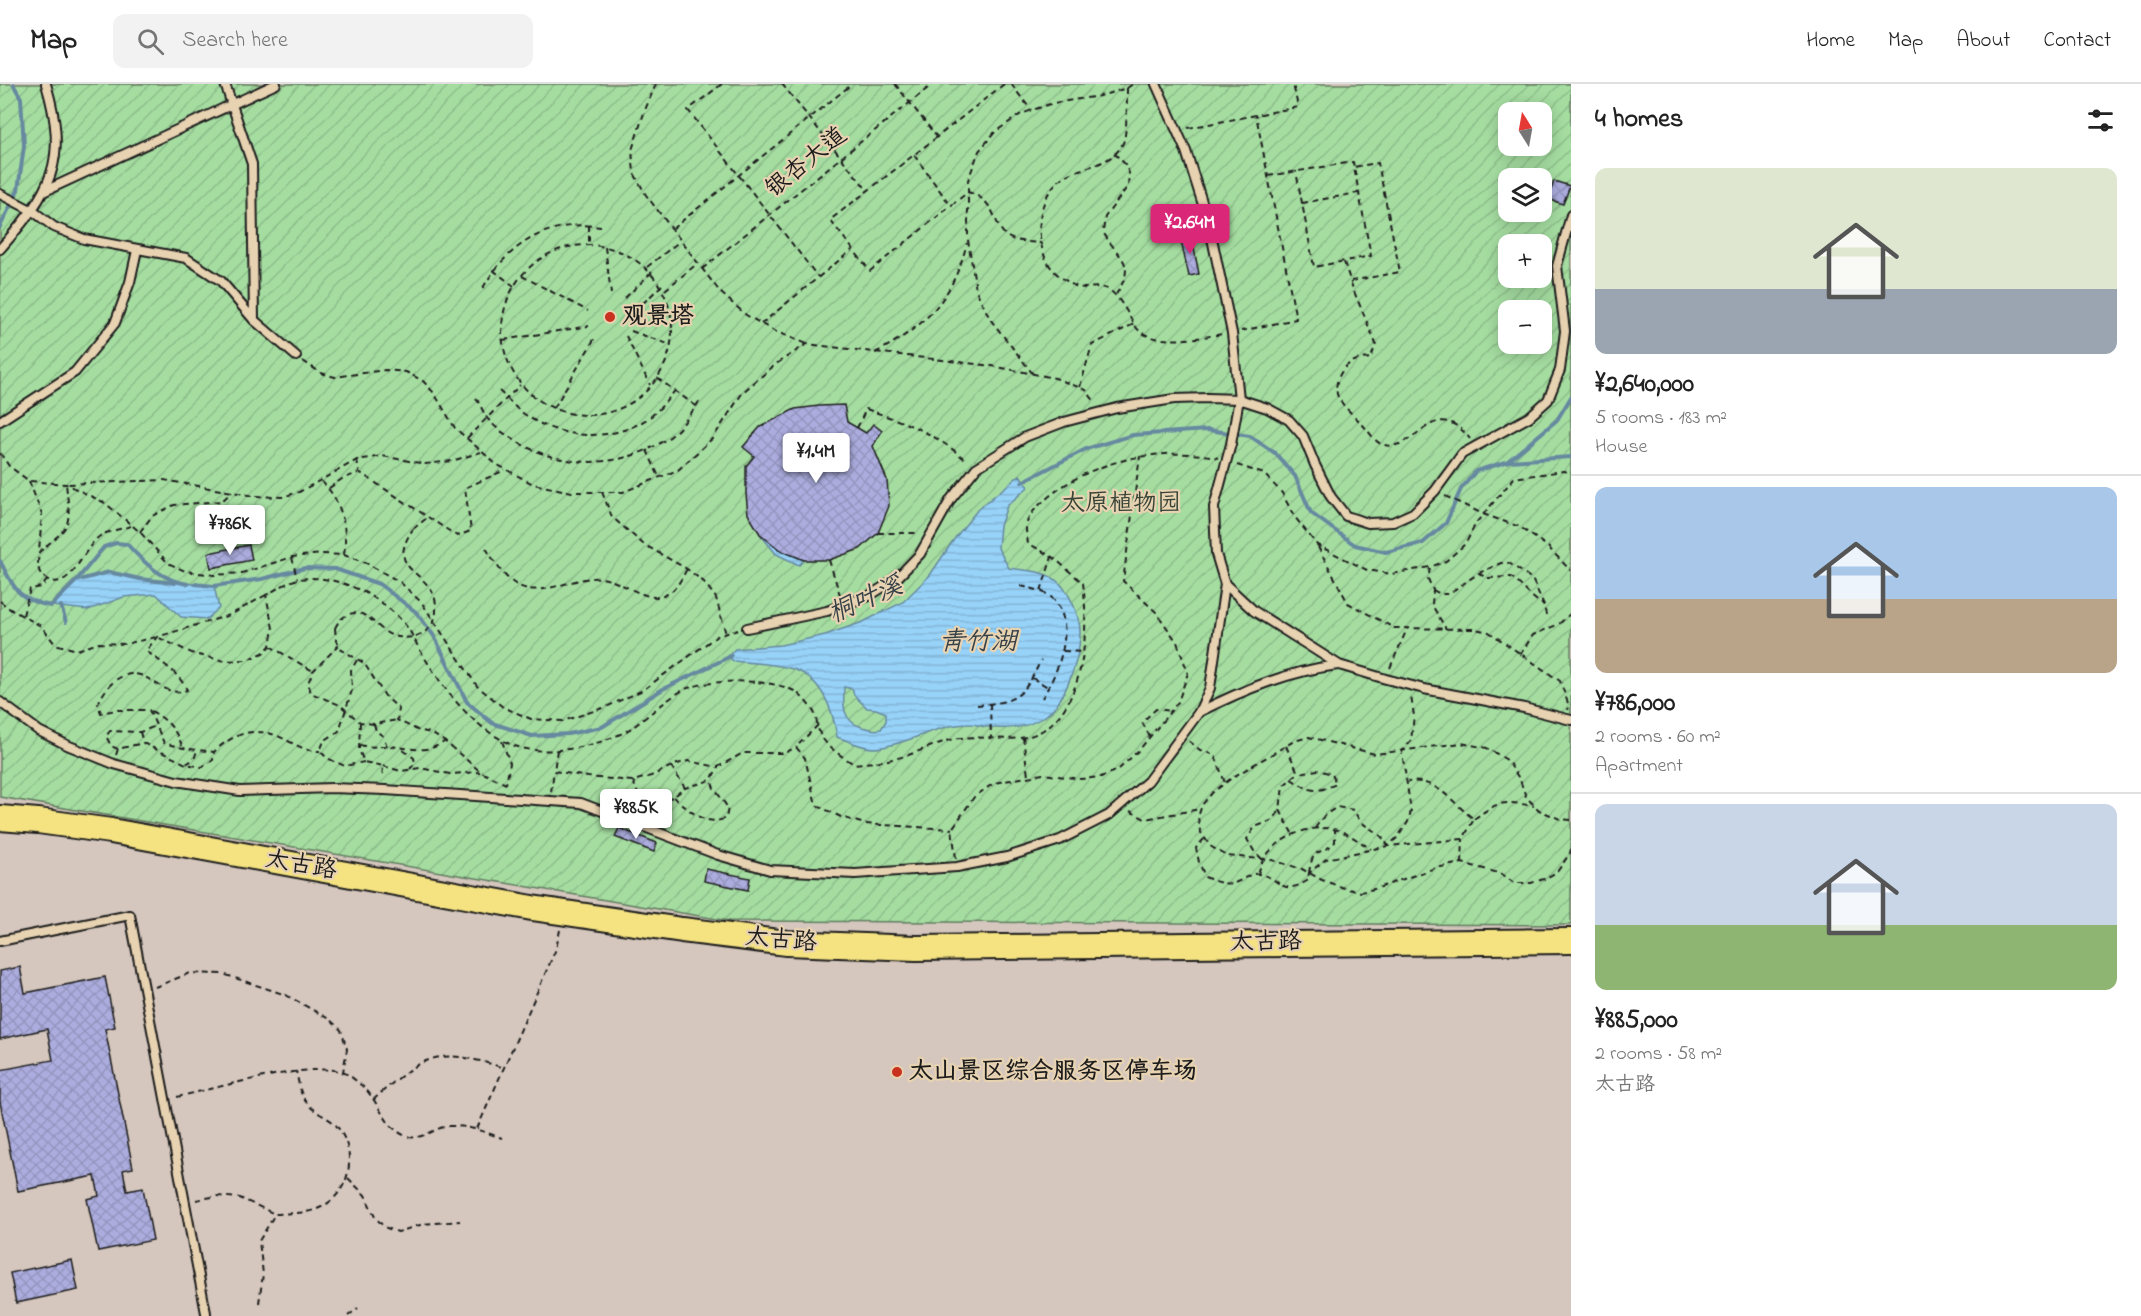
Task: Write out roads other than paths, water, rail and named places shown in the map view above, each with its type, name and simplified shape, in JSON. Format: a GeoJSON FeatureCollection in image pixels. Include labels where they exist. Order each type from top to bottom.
{"type":"FeatureCollection","features":[{"type":"Feature","properties":{"kind":"main road","name":"太古路"},"geometry":{"type":"LineString","coordinates":[[0,818],[111,831],[532,908],[693,932],[788,943],[916,948],[1571,941]]}},
{"type":"Feature","properties":{"kind":"main road","name":"太古路"},"geometry":{"type":"LineString","coordinates":[[0,833],[143,852],[676,946],[811,960],[1116,961],[1571,955]]}},
{"type":"Feature","properties":{"kind":"lane"},"geometry":{"type":"LineString","coordinates":[[0,249],[33,211],[45,191],[57,154],[54,111],[46,84]]}},
{"type":"Feature","properties":{"kind":"lane"},"geometry":{"type":"LineString","coordinates":[[225,84],[252,165],[254,320]]}},
{"type":"Feature","properties":{"kind":"lane"},"geometry":{"type":"LineString","coordinates":[[45,191],[276,84]]}},
{"type":"Feature","properties":{"kind":"lane"},"geometry":{"type":"LineString","coordinates":[[0,702],[39,731],[66,745],[114,764],[176,781],[240,791],[332,788],[581,803],[718,855],[770,870],[855,874],[957,867],[1007,857],[1060,840],[1109,815],[1148,782],[1198,712],[1210,688],[1225,584],[1216,554],[1214,507],[1231,444],[1239,399],[1232,333],[1209,224],[1186,151],[1156,84]]}},
{"type":"Feature","properties":{"kind":"lane"},"geometry":{"type":"LineString","coordinates":[[2,195],[33,211],[54,227],[84,239],[186,258],[221,281],[254,320],[296,356]]}},
{"type":"Feature","properties":{"kind":"lane"},"geometry":{"type":"LineString","coordinates":[[747,628],[844,605],[869,596],[896,579],[920,554],[951,499],[976,468],[1025,437],[1064,422],[1101,412],[1174,399],[1239,399],[1267,408],[1288,420],[1303,436],[1315,465],[1346,516],[1368,523],[1393,522],[1413,513],[1435,491],[1462,454],[1529,417],[1548,400],[1560,370],[1565,331],[1557,266],[1571,215]]}},
{"type":"Feature","properties":{"kind":"lane"},"geometry":{"type":"LineString","coordinates":[[0,421],[75,372],[115,323],[130,282],[137,250]]}},
{"type":"Feature","properties":{"kind":"lane"},"geometry":{"type":"LineString","coordinates":[[1225,584],[1254,611],[1339,664],[1409,685],[1569,719]]}},
{"type":"Feature","properties":{"kind":"lane"},"geometry":{"type":"LineString","coordinates":[[1198,712],[1239,692],[1310,669],[1339,664]]}},
{"type":"Feature","properties":{"kind":"lane"},"geometry":{"type":"LineString","coordinates":[[0,941],[130,915],[206,1313]]}},
{"type":"Feature","properties":{"kind":"water","name":"青竹湖"},"geometry":{"type":"Polygon","coordinates":[[[1020,475],[1028,487],[1007,506],[1000,526],[998,548],[1009,568],[1040,573],[1057,581],[1066,591],[1076,613],[1080,627],[1074,667],[1065,691],[1045,716],[1025,726],[995,728],[972,724],[958,725],[888,746],[867,747],[837,737],[832,715],[823,694],[817,685],[800,672],[768,664],[733,661],[728,656],[735,649],[781,645],[825,635],[863,622],[903,602],[930,575],[978,509],[1020,475]],[[844,687],[844,706],[847,716],[862,727],[881,729],[886,721],[886,713],[867,708],[854,695],[852,689],[844,687]]]}},
{"type":"Feature","properties":{"kind":"water"},"geometry":{"type":"Polygon","coordinates":[[[760,534],[780,550],[804,560],[799,565],[776,554],[760,534]]]}},
{"type":"Feature","properties":{"kind":"water"},"geometry":{"type":"Polygon","coordinates":[[[109,572],[140,579],[214,586],[219,608],[207,619],[181,617],[156,594],[124,597],[88,610],[51,606],[76,581],[109,572]]]}},
{"type":"Feature","properties":{"kind":"waterway","name":"桐叶溪"},"geometry":{"type":"LineString","coordinates":[[0,227],[18,190],[24,146],[21,98],[13,84]]}},
{"type":"Feature","properties":{"kind":"waterway","name":"桐叶溪"},"geometry":{"type":"LineString","coordinates":[[1509,460],[1557,420],[1571,397]]}},
{"type":"Feature","properties":{"kind":"waterway","name":"桐叶溪"},"geometry":{"type":"LineString","coordinates":[[1022,482],[1086,449],[1133,435],[1208,430],[1250,436],[1275,453],[1295,476],[1311,513],[1355,545],[1386,552],[1423,543],[1446,523],[1461,489],[1476,471],[1509,461],[1571,457]]}},
{"type":"Feature","properties":{"kind":"waterway","name":"桐叶溪"},"geometry":{"type":"LineString","coordinates":[[0,561],[9,579],[23,596],[51,606],[76,581],[104,547],[116,543],[127,544],[162,575],[188,584]]}},
{"type":"Feature","properties":{"kind":"waterway","name":"桐叶溪"},"geometry":{"type":"LineString","coordinates":[[195,584],[214,586],[262,579],[305,568],[335,569],[379,584],[416,612],[434,636],[467,702],[492,723],[532,736],[568,734],[602,727],[663,689],[731,656]]}},
{"type":"Feature","properties":{"kind":"waterway","name":"桐叶溪"},"geometry":{"type":"LineString","coordinates":[[83,579],[109,572],[140,579],[175,583]]}},
{"type":"Feature","properties":{"kind":"waterway","name":"桐叶溪"},"geometry":{"type":"LineString","coordinates":[[61,606],[66,622]]}},
{"type":"Feature","properties":{"kind":"place","name":"观景塔"},"geometry":{"type":"Point","coordinates":[610,317]}},
{"type":"Feature","properties":{"kind":"place","name":"太山景区综合服务区停车场"},"geometry":{"type":"Point","coordinates":[897,1072]}},
{"type":"Feature","properties":{"kind":"park label","name":"太原植物园"},"geometry":{"type":"Point","coordinates":[1121,504]}}]}
